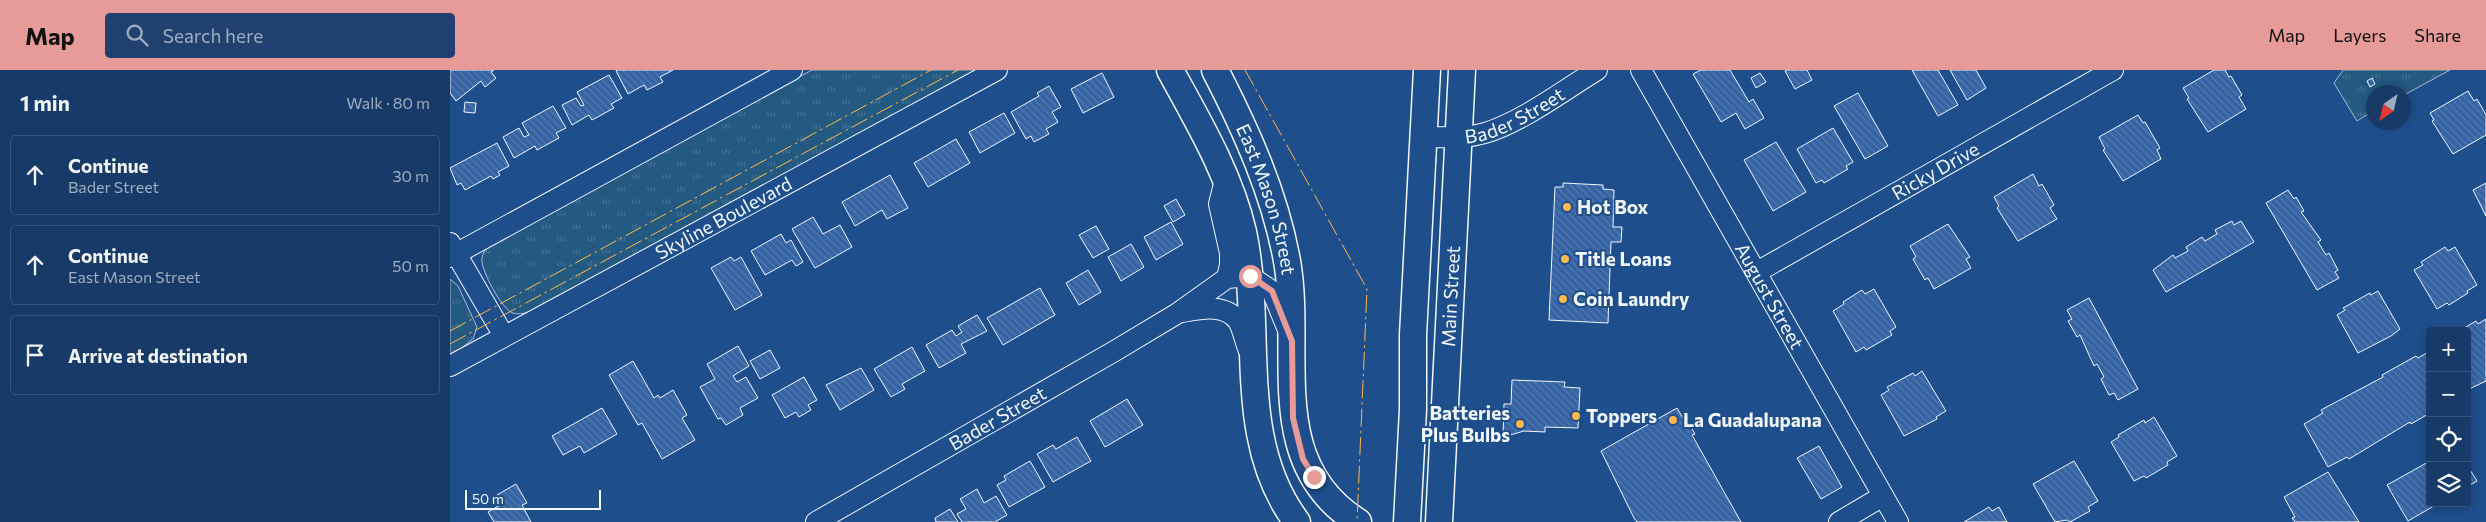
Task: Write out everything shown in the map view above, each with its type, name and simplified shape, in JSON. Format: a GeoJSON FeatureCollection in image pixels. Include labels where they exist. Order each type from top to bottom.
{"type":"FeatureCollection","features":[{"type":"Feature","properties":{"kind":"main road","name":"East Mason Street"},"geometry":{"type":"LineString","coordinates":[[1170,70],[1208,140],[1225,180],[1242,231],[1238,277],[1255,366],[1258,425],[1267,466],[1282,500],[1297,522]]}},
{"type":"Feature","properties":{"kind":"main road","name":"East Mason Street"},"geometry":{"type":"LineString","coordinates":[[1215,70],[1266,179],[1287,262],[1292,341],[1293,418],[1303,459],[1325,492],[1358,522]]}},
{"type":"Feature","properties":{"kind":"main road","name":"Main Street"},"geometry":{"type":"LineString","coordinates":[[1407,522],[1413,410],[1413,335],[1427,70]]}},
{"type":"Feature","properties":{"kind":"main road","name":"Main Street"},"geometry":{"type":"LineString","coordinates":[[1439,522],[1462,70]]}},
{"type":"Feature","properties":{"kind":"street"},"geometry":{"type":"LineString","coordinates":[[504,336],[452,251],[792,70]]}},
{"type":"Feature","properties":{"kind":"street","name":"Skyline Boulevard"},"geometry":{"type":"LineString","coordinates":[[450,366],[997,70]]}},
{"type":"Feature","properties":{"kind":"street","name":"Bader Street"},"geometry":{"type":"LineString","coordinates":[[1424,137],[1458,138],[1484,133],[1506,125],[1597,70]]}},
{"type":"Feature","properties":{"kind":"street","name":"August Street"},"geometry":{"type":"LineString","coordinates":[[1641,70],[1898,522]]}},
{"type":"Feature","properties":{"kind":"street","name":"Ricky Drive"},"geometry":{"type":"LineString","coordinates":[[1757,272],[2114,70]]}},
{"type":"Feature","properties":{"kind":"street"},"geometry":{"type":"LineString","coordinates":[[1238,277],[1272,291],[1292,341]]}},
{"type":"Feature","properties":{"kind":"street","name":"Bader Street"},"geometry":{"type":"LineString","coordinates":[[816,522],[1238,277]]}},
{"type":"Feature","properties":{"kind":"street","name":"Bader Street"},"geometry":{"type":"LineString","coordinates":[[1178,313],[1207,308],[1221,310],[1238,321],[1255,366]]}},
{"type":"Feature","properties":{"kind":"street"},"geometry":{"type":"LineString","coordinates":[[1839,522],[1883,496]]}},
{"type":"Feature","properties":{"kind":"green space"},"geometry":{"type":"Polygon","coordinates":[[[812,70],[975,70],[539,307],[518,314],[508,310],[503,305],[484,271],[482,263],[483,254],[490,245],[812,70]]]}},
{"type":"Feature","properties":{"kind":"green space"},"geometry":{"type":"Polygon","coordinates":[[[2343,70],[2450,70],[2411,91],[2411,85],[2366,85],[2366,115],[2357,121],[2334,83],[2343,70]]]}},
{"type":"Feature","properties":{"kind":"green space"},"geometry":{"type":"Polygon","coordinates":[[[450,279],[458,286],[477,327],[473,339],[450,357],[450,279]]]}},
{"type":"Feature","properties":{"kind":"building"},"geometry":{"type":"Polygon","coordinates":[[[450,70],[494,70],[491,72],[496,78],[485,87],[481,81],[456,101],[450,93],[450,70]]]}},
{"type":"Feature","properties":{"kind":"building"},"geometry":{"type":"Polygon","coordinates":[[[673,70],[660,77],[663,82],[647,90],[644,85],[628,94],[616,71],[673,70]]]}},
{"type":"Feature","properties":{"kind":"building"},"geometry":{"type":"Polygon","coordinates":[[[1701,70],[1730,70],[1749,102],[1753,99],[1764,118],[1745,129],[1736,113],[1721,122],[1693,74],[1701,70]]]}},
{"type":"Feature","properties":{"kind":"building"},"geometry":{"type":"Polygon","coordinates":[[[1807,70],[1812,80],[1795,89],[1785,71],[1807,70]]]}},
{"type":"Feature","properties":{"kind":"building"},"geometry":{"type":"Polygon","coordinates":[[[1912,70],[1938,70],[1958,105],[1938,116],[1912,70]]]}},
{"type":"Feature","properties":{"kind":"building"},"geometry":{"type":"Polygon","coordinates":[[[1950,70],[1976,70],[1986,88],[1967,100],[1950,70]]]}},
{"type":"Feature","properties":{"kind":"building"},"geometry":{"type":"Polygon","coordinates":[[[2214,70],[2225,70],[2229,77],[2231,76],[2242,95],[2239,97],[2246,109],[2208,132],[2187,99],[2189,98],[2183,88],[2214,70]]]}},
{"type":"Feature","properties":{"kind":"building"},"geometry":{"type":"Polygon","coordinates":[[[1102,73],[1114,97],[1083,113],[1071,89],[1102,73]]]}},
{"type":"Feature","properties":{"kind":"building"},"geometry":{"type":"Polygon","coordinates":[[[1760,73],[1766,82],[1756,88],[1751,78],[1760,73]]]}},
{"type":"Feature","properties":{"kind":"building"},"geometry":{"type":"Polygon","coordinates":[[[609,75],[622,98],[611,104],[614,108],[592,120],[589,115],[572,125],[562,105],[576,98],[581,106],[584,105],[577,92],[609,75]]]}},
{"type":"Feature","properties":{"kind":"building"},"geometry":{"type":"Polygon","coordinates":[[[2372,78],[2375,84],[2369,85],[2367,81],[2372,78]]]}},
{"type":"Feature","properties":{"kind":"building"},"geometry":{"type":"Polygon","coordinates":[[[1049,86],[1061,107],[1052,112],[1058,122],[1046,129],[1049,134],[1034,142],[1031,136],[1026,139],[1011,112],[1039,96],[1037,93],[1049,86]]]}},
{"type":"Feature","properties":{"kind":"building"},"geometry":{"type":"Polygon","coordinates":[[[2468,91],[2474,101],[2477,99],[2486,115],[2486,135],[2453,154],[2432,121],[2434,120],[2430,113],[2468,91]]]}},
{"type":"Feature","properties":{"kind":"building"},"geometry":{"type":"Polygon","coordinates":[[[1858,93],[1888,146],[1865,159],[1834,106],[1858,93]]]}},
{"type":"Feature","properties":{"kind":"building"},"geometry":{"type":"Polygon","coordinates":[[[465,102],[476,103],[475,113],[464,112],[465,102]]]}},
{"type":"Feature","properties":{"kind":"building"},"geometry":{"type":"Polygon","coordinates":[[[553,106],[566,128],[556,133],[559,138],[537,150],[535,146],[514,158],[503,137],[519,128],[524,137],[529,135],[522,123],[553,106]]]}},
{"type":"Feature","properties":{"kind":"building"},"geometry":{"type":"Polygon","coordinates":[[[1004,113],[1015,133],[980,153],[969,132],[1004,113]]]}},
{"type":"Feature","properties":{"kind":"building"},"geometry":{"type":"Polygon","coordinates":[[[2138,115],[2143,123],[2145,122],[2160,148],[2157,150],[2161,159],[2123,181],[2103,150],[2105,149],[2099,137],[2138,115]]]}},
{"type":"Feature","properties":{"kind":"building"},"geometry":{"type":"Polygon","coordinates":[[[1833,128],[1853,162],[1846,166],[1848,169],[1824,183],[1822,180],[1816,183],[1797,149],[1833,128]]]}},
{"type":"Feature","properties":{"kind":"building"},"geometry":{"type":"Polygon","coordinates":[[[956,139],[970,163],[928,187],[914,163],[956,139]]]}},
{"type":"Feature","properties":{"kind":"building"},"geometry":{"type":"Polygon","coordinates":[[[1776,142],[1806,192],[1773,211],[1744,160],[1776,142]]]}},
{"type":"Feature","properties":{"kind":"building"},"geometry":{"type":"Polygon","coordinates":[[[497,143],[509,166],[498,172],[500,175],[493,179],[491,176],[465,190],[461,183],[457,185],[450,168],[497,143]]]}},
{"type":"Feature","properties":{"kind":"building"},"geometry":{"type":"Polygon","coordinates":[[[2033,174],[2039,186],[2042,184],[2054,205],[2050,208],[2057,219],[2018,241],[1997,208],[1999,206],[1994,197],[2033,174]]]}},
{"type":"Feature","properties":{"kind":"building"},"geometry":{"type":"Polygon","coordinates":[[[890,175],[908,208],[887,219],[882,210],[855,226],[842,202],[890,175]]]}},
{"type":"Feature","properties":{"kind":"building"},"geometry":{"type":"Polygon","coordinates":[[[1563,183],[1603,185],[1603,189],[1614,190],[1613,227],[1622,227],[1621,242],[1611,242],[1608,323],[1549,320],[1555,187],[1563,187],[1563,183]]]}},
{"type":"Feature","properties":{"kind":"building"},"geometry":{"type":"Polygon","coordinates":[[[2486,183],[2486,216],[2473,190],[2486,183]]]}},
{"type":"Feature","properties":{"kind":"building"},"geometry":{"type":"Polygon","coordinates":[[[2288,190],[2294,199],[2296,197],[2304,211],[2301,212],[2321,240],[2318,242],[2326,255],[2329,253],[2338,270],[2335,272],[2339,278],[2317,290],[2266,203],[2288,190]]]}},
{"type":"Feature","properties":{"kind":"building"},"geometry":{"type":"Polygon","coordinates":[[[1176,199],[1185,215],[1173,222],[1164,206],[1176,199]]]}},
{"type":"Feature","properties":{"kind":"building"},"geometry":{"type":"Polygon","coordinates":[[[813,217],[823,234],[840,225],[852,247],[815,268],[792,229],[813,217]]]}},
{"type":"Feature","properties":{"kind":"building"},"geometry":{"type":"Polygon","coordinates":[[[2232,221],[2234,225],[2241,221],[2254,242],[2166,292],[2153,270],[2173,255],[2175,258],[2188,251],[2186,247],[2202,237],[2205,241],[2217,234],[2215,230],[2232,221]]]}},
{"type":"Feature","properties":{"kind":"building"},"geometry":{"type":"Polygon","coordinates":[[[1171,222],[1183,244],[1156,260],[1144,237],[1171,222]]]}},
{"type":"Feature","properties":{"kind":"building"},"geometry":{"type":"Polygon","coordinates":[[[1948,224],[1970,257],[1966,259],[1971,268],[1934,289],[1928,278],[1925,280],[1913,259],[1916,257],[1910,246],[1948,224]]]}},
{"type":"Feature","properties":{"kind":"building"},"geometry":{"type":"Polygon","coordinates":[[[1096,226],[1109,249],[1093,258],[1079,235],[1096,226]]]}},
{"type":"Feature","properties":{"kind":"building"},"geometry":{"type":"Polygon","coordinates":[[[781,234],[786,243],[791,240],[803,262],[796,266],[792,260],[765,275],[751,251],[781,234]]]}},
{"type":"Feature","properties":{"kind":"building"},"geometry":{"type":"Polygon","coordinates":[[[1131,244],[1144,267],[1121,281],[1108,257],[1131,244]]]}},
{"type":"Feature","properties":{"kind":"building"},"geometry":{"type":"Polygon","coordinates":[[[2445,247],[2448,251],[2455,247],[2477,285],[2449,305],[2447,303],[2437,309],[2414,270],[2423,265],[2421,262],[2445,247]]]}},
{"type":"Feature","properties":{"kind":"building"},"geometry":{"type":"Polygon","coordinates":[[[731,257],[734,261],[741,257],[762,295],[735,310],[711,268],[731,257]]]}},
{"type":"Feature","properties":{"kind":"building"},"geometry":{"type":"Polygon","coordinates":[[[1088,270],[1101,292],[1079,305],[1066,283],[1088,270]]]}},
{"type":"Feature","properties":{"kind":"building"},"geometry":{"type":"Polygon","coordinates":[[[1040,288],[1055,315],[1003,345],[987,318],[1040,288]]]}},
{"type":"Feature","properties":{"kind":"building"},"geometry":{"type":"Polygon","coordinates":[[[1874,289],[1896,327],[1890,331],[1892,335],[1866,350],[1864,347],[1856,352],[1833,311],[1862,290],[1865,294],[1874,289]]]}},
{"type":"Feature","properties":{"kind":"building"},"geometry":{"type":"Polygon","coordinates":[[[2378,291],[2400,329],[2391,336],[2358,353],[2337,315],[2345,310],[2343,308],[2370,293],[2371,295],[2378,291]]]}},
{"type":"Feature","properties":{"kind":"building"},"geometry":{"type":"Polygon","coordinates":[[[2089,298],[2138,389],[2118,400],[2114,393],[2109,395],[2101,379],[2104,377],[2097,364],[2094,366],[2080,335],[2077,337],[2068,321],[2072,319],[2067,310],[2089,298]]]}},
{"type":"Feature","properties":{"kind":"building"},"geometry":{"type":"Polygon","coordinates":[[[977,315],[987,331],[961,344],[966,353],[939,368],[926,345],[952,330],[956,336],[962,332],[958,326],[977,315]]]}},
{"type":"Feature","properties":{"kind":"building"},"geometry":{"type":"Polygon","coordinates":[[[2486,319],[2486,381],[2471,388],[2471,327],[2466,327],[2476,321],[2478,324],[2486,319]]]}},
{"type":"Feature","properties":{"kind":"building"},"geometry":{"type":"Polygon","coordinates":[[[738,346],[749,366],[733,376],[737,382],[746,377],[758,398],[740,408],[743,415],[726,425],[721,418],[718,419],[700,387],[715,379],[707,364],[738,346]]]}},
{"type":"Feature","properties":{"kind":"building"},"geometry":{"type":"Polygon","coordinates":[[[912,347],[925,371],[902,384],[905,389],[891,397],[874,369],[912,347]]]}},
{"type":"Feature","properties":{"kind":"building"},"geometry":{"type":"Polygon","coordinates":[[[770,350],[780,368],[760,379],[750,361],[770,350]]]}},
{"type":"Feature","properties":{"kind":"building"},"geometry":{"type":"Polygon","coordinates":[[[2426,353],[2426,415],[2411,424],[2410,422],[2349,459],[2347,457],[2328,467],[2304,424],[2323,413],[2321,410],[2383,377],[2382,375],[2416,356],[2418,358],[2426,353]]]}},
{"type":"Feature","properties":{"kind":"building"},"geometry":{"type":"Polygon","coordinates":[[[633,361],[654,398],[658,395],[660,398],[673,390],[687,415],[682,418],[695,440],[662,459],[642,423],[638,425],[609,375],[633,361]]]}},
{"type":"Feature","properties":{"kind":"building"},"geometry":{"type":"Polygon","coordinates":[[[861,368],[874,390],[840,410],[826,385],[861,368]]]}},
{"type":"Feature","properties":{"kind":"building"},"geometry":{"type":"Polygon","coordinates":[[[1922,371],[1946,411],[1936,417],[1937,419],[1904,436],[1881,395],[1889,390],[1887,387],[1913,373],[1915,376],[1922,371]]]}},
{"type":"Feature","properties":{"kind":"building"},"geometry":{"type":"Polygon","coordinates":[[[804,377],[817,400],[808,405],[811,410],[799,417],[796,412],[785,418],[772,395],[804,377]]]}},
{"type":"Feature","properties":{"kind":"building"},"geometry":{"type":"Polygon","coordinates":[[[1512,380],[1565,382],[1564,387],[1580,388],[1578,428],[1545,427],[1545,432],[1524,431],[1503,437],[1504,404],[1511,404],[1512,380]]]}},
{"type":"Feature","properties":{"kind":"building"},"geometry":{"type":"Polygon","coordinates":[[[1127,399],[1143,425],[1105,447],[1090,421],[1127,399]]]}},
{"type":"Feature","properties":{"kind":"building"},"geometry":{"type":"Polygon","coordinates":[[[602,408],[617,434],[584,453],[580,446],[563,455],[552,436],[602,408]]]}},
{"type":"Feature","properties":{"kind":"building"},"geometry":{"type":"Polygon","coordinates":[[[1677,408],[1695,434],[1692,435],[1741,522],[1637,522],[1634,518],[1601,451],[1677,408]]]}},
{"type":"Feature","properties":{"kind":"building"},"geometry":{"type":"Polygon","coordinates":[[[2154,417],[2177,456],[2167,462],[2168,465],[2146,478],[2144,476],[2134,481],[2111,442],[2119,437],[2118,435],[2144,420],[2145,423],[2154,417]]]}},
{"type":"Feature","properties":{"kind":"building"},"geometry":{"type":"Polygon","coordinates":[[[1077,437],[1091,461],[1053,482],[1037,454],[1053,445],[1056,449],[1077,437]]]}},
{"type":"Feature","properties":{"kind":"building"},"geometry":{"type":"Polygon","coordinates":[[[1819,446],[1842,487],[1821,499],[1797,458],[1819,446]]]}},
{"type":"Feature","properties":{"kind":"building"},"geometry":{"type":"Polygon","coordinates":[[[1030,461],[1045,487],[1009,507],[997,485],[1006,480],[1004,476],[1030,461]]]}},
{"type":"Feature","properties":{"kind":"building"},"geometry":{"type":"Polygon","coordinates":[[[2074,461],[2098,501],[2088,507],[2090,511],[2070,522],[2067,520],[2055,522],[2033,484],[2074,461]]]}},
{"type":"Feature","properties":{"kind":"building"},"geometry":{"type":"Polygon","coordinates":[[[2426,463],[2426,507],[2432,507],[2408,521],[2387,485],[2426,463]]]}},
{"type":"Feature","properties":{"kind":"building"},"geometry":{"type":"Polygon","coordinates":[[[2471,471],[2477,481],[2471,485],[2471,471]]]}},
{"type":"Feature","properties":{"kind":"building"},"geometry":{"type":"Polygon","coordinates":[[[2328,472],[2359,522],[2295,522],[2292,518],[2295,517],[2284,497],[2328,472]]]}},
{"type":"Feature","properties":{"kind":"building"},"geometry":{"type":"Polygon","coordinates":[[[516,484],[527,503],[522,505],[531,522],[494,522],[488,512],[502,504],[497,495],[516,484]]]}},
{"type":"Feature","properties":{"kind":"building"},"geometry":{"type":"Polygon","coordinates":[[[977,489],[984,503],[996,496],[1007,515],[995,522],[962,522],[957,514],[966,509],[960,499],[977,489]]]}},
{"type":"Feature","properties":{"kind":"building"},"geometry":{"type":"Polygon","coordinates":[[[1989,507],[1992,511],[1999,507],[2007,522],[1964,522],[1989,507]]]}},
{"type":"Feature","properties":{"kind":"building"},"geometry":{"type":"Polygon","coordinates":[[[950,509],[958,522],[936,522],[935,518],[950,509]]]}},
{"type":"Feature","properties":{"kind":"power"},"geometry":{"type":"LineString","coordinates":[[450,331],[931,70]]}},
{"type":"Feature","properties":{"kind":"power"},"geometry":{"type":"LineString","coordinates":[[450,344],[958,70]]}},
{"type":"Feature","properties":{"kind":"power"},"geometry":{"type":"LineString","coordinates":[[1245,70],[1367,289],[1357,522]]}},
{"type":"Feature","properties":{"kind":"place","name":"Hot Box"},"geometry":{"type":"Point","coordinates":[1567,207]}},
{"type":"Feature","properties":{"kind":"place","name":"Title Loans"},"geometry":{"type":"Point","coordinates":[1565,259]}},
{"type":"Feature","properties":{"kind":"place","name":"Coin Laundry"},"geometry":{"type":"Point","coordinates":[1563,299]}},
{"type":"Feature","properties":{"kind":"place","name":"Toppers"},"geometry":{"type":"Point","coordinates":[1576,416]}},
{"type":"Feature","properties":{"kind":"place","name":"La Guadalupana"},"geometry":{"type":"Point","coordinates":[1673,420]}},
{"type":"Feature","properties":{"kind":"place","name":"Batteries Plus Bulbs"},"geometry":{"type":"Point","coordinates":[1520,424]}},
{"type":"Feature","properties":{"kind":"route"},"geometry":{"type":"LineString","coordinates":[[1250,276],[1272,291],[1292,341],[1293,418],[1296,438],[1303,459],[1314,477]]}}]}
